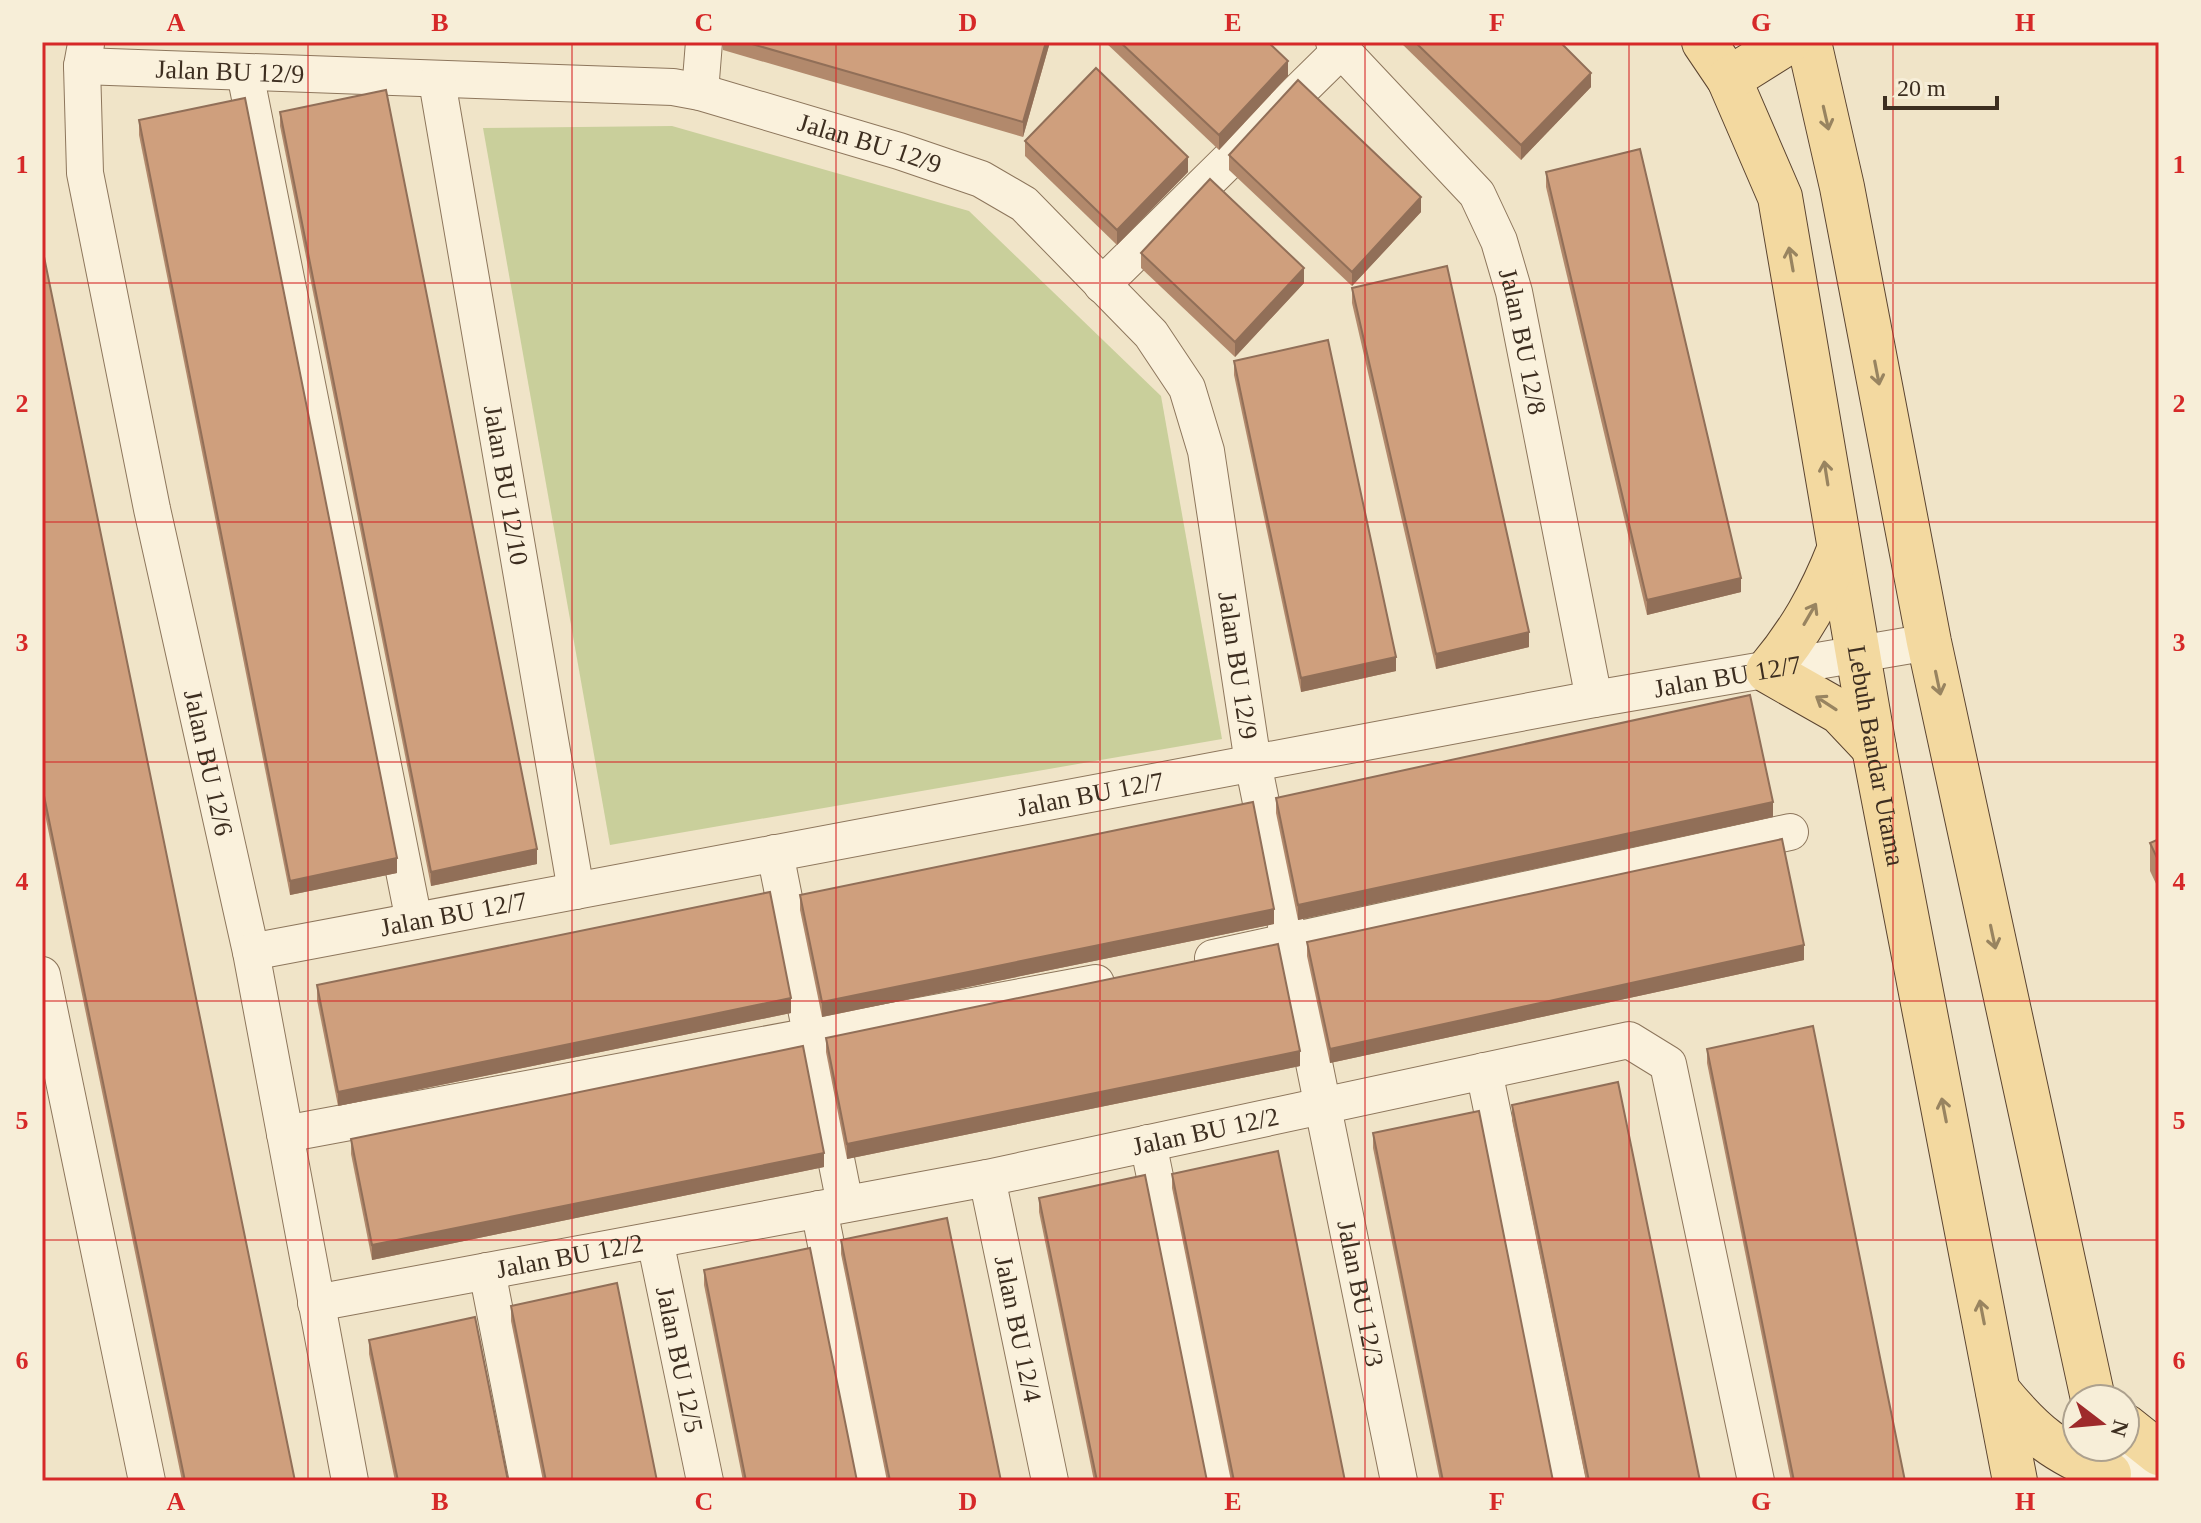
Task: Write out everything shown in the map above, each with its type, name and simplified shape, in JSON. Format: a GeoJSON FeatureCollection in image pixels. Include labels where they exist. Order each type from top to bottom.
{"type":"FeatureCollection","features":[{"type":"Feature","properties":{"kind":"main road","name":"Lebuh Bandar Utama"},"geometry":{"type":"LineString","coordinates":[[1704,42],[1729,79],[1780,197],[1874,748],[2015,1481]]}},
{"type":"Feature","properties":{"kind":"main road"},"geometry":{"type":"LineString","coordinates":[[1729,79],[1788,42]]}},
{"type":"Feature","properties":{"kind":"main road"},"geometry":{"type":"LineString","coordinates":[[1809,42],[1842,187],[1929,642],[2093,1383]]}},
{"type":"Feature","properties":{"kind":"main road"},"geometry":{"type":"LineString","coordinates":[[1839,550],[1822,595],[1799,634],[1768,671],[1840,712],[1874,748]]}},
{"type":"Feature","properties":{"kind":"main road"},"geometry":{"type":"LineString","coordinates":[[1997,1389],[2030,1430],[2065,1455],[2114,1473],[2159,1471]]}},
{"type":"Feature","properties":{"kind":"main road"},"geometry":{"type":"LineString","coordinates":[[2141,1439],[2159,1453]]}},
{"type":"Feature","properties":{"kind":"street"},"geometry":{"type":"LineString","coordinates":[[700,92],[704,42]]}},
{"type":"Feature","properties":{"kind":"street"},"geometry":{"type":"LineString","coordinates":[[1102,285],[1338,46]]}},
{"type":"Feature","properties":{"kind":"street","name":"Jalan BU 12/8"},"geometry":{"type":"LineString","coordinates":[[1338,46],[1477,194],[1499,241],[1514,292],[1594,699]]}},
{"type":"Feature","properties":{"kind":"street","name":"Jalan BU 12/9"},"geometry":{"type":"LineString","coordinates":[[84,54],[245,73],[673,87],[700,92],[899,151],[981,179],[1024,204],[1151,334],[1187,388],[1206,451],[1253,763],[1290,941]]}},
{"type":"Feature","properties":{"kind":"street","name":"Jalan BU 12/6"},"geometry":{"type":"LineString","coordinates":[[84,54],[85,173],[152,509],[251,952],[350,1481]]}},
{"type":"Feature","properties":{"kind":"street"},"geometry":{"type":"LineString","coordinates":[[245,73],[414,921]]}},
{"type":"Feature","properties":{"kind":"street","name":"Jalan BU 12/10"},"geometry":{"type":"LineString","coordinates":[[437,81],[576,891]]}},
{"type":"Feature","properties":{"kind":"street","name":"Jalan BU 12/7"},"geometry":{"type":"LineString","coordinates":[[251,952],[1594,699],[1929,642]]}},
{"type":"Feature","properties":{"kind":"street"},"geometry":{"type":"LineString","coordinates":[[1185,964],[1790,832]]}},
{"type":"Feature","properties":{"kind":"street"},"geometry":{"type":"LineString","coordinates":[[775,853],[812,1034],[832,1207],[873,1481]]}},
{"type":"Feature","properties":{"kind":"street","name":"Jalan BU 12/3"},"geometry":{"type":"LineString","coordinates":[[1290,941],[1320,1107],[1399,1481]]}},
{"type":"Feature","properties":{"kind":"street"},"geometry":{"type":"LineString","coordinates":[[42,975],[147,1481]]}},
{"type":"Feature","properties":{"kind":"street"},"geometry":{"type":"LineString","coordinates":[[285,1134],[693,1061],[812,1034],[1124,977]]}},
{"type":"Feature","properties":{"kind":"street","name":"Jalan BU 12/2"},"geometry":{"type":"LineString","coordinates":[[316,1303],[987,1178],[1629,1040],[1668,1064],[1756,1481]]}},
{"type":"Feature","properties":{"kind":"street"},"geometry":{"type":"LineString","coordinates":[[1484,1071],[1568,1481]]}},
{"type":"Feature","properties":{"kind":"street"},"geometry":{"type":"LineString","coordinates":[[1148,1143],[1218,1481]]}},
{"type":"Feature","properties":{"kind":"street","name":"Jalan BU 12/4"},"geometry":{"type":"LineString","coordinates":[[987,1178],[1050,1481]]}},
{"type":"Feature","properties":{"kind":"street","name":"Jalan BU 12/5"},"geometry":{"type":"LineString","coordinates":[[655,1240],[705,1481]]}},
{"type":"Feature","properties":{"kind":"street"},"geometry":{"type":"LineString","coordinates":[[487,1271],[528,1481]]}},
{"type":"Feature","properties":{"kind":"street"},"geometry":{"type":"LineString","coordinates":[[2114,1473],[2159,1463]]}},
{"type":"Feature","properties":{"kind":"green space"},"geometry":{"type":"Polygon","coordinates":[[[672,126],[969,211],[1161,396],[1222,739],[610,845],[483,128],[672,126]]]}},
{"type":"Feature","properties":{"kind":"building"},"geometry":{"type":"Polygon","coordinates":[[[745,42],[1046,42],[1023,122],[745,42]]]}},
{"type":"Feature","properties":{"kind":"building"},"geometry":{"type":"Polygon","coordinates":[[[1120,42],[1268,42],[1288,61],[1219,135],[1120,42]]]}},
{"type":"Feature","properties":{"kind":"building"},"geometry":{"type":"Polygon","coordinates":[[[1415,42],[1560,42],[1591,73],[1521,145],[1415,42]]]}},
{"type":"Feature","properties":{"kind":"building"},"geometry":{"type":"Polygon","coordinates":[[[1096,68],[1188,157],[1117,230],[1025,141],[1096,68]]]}},
{"type":"Feature","properties":{"kind":"building"},"geometry":{"type":"Polygon","coordinates":[[[1298,80],[1421,197],[1352,272],[1229,155],[1298,80]]]}},
{"type":"Feature","properties":{"kind":"building"},"geometry":{"type":"Polygon","coordinates":[[[386,90],[537,849],[431,872],[280,112],[386,90]]]}},
{"type":"Feature","properties":{"kind":"building"},"geometry":{"type":"Polygon","coordinates":[[[245,98],[397,858],[290,881],[139,120],[245,98]]]}},
{"type":"Feature","properties":{"kind":"building"},"geometry":{"type":"Polygon","coordinates":[[[1640,149],[1741,578],[1647,600],[1546,172],[1640,149]]]}},
{"type":"Feature","properties":{"kind":"building"},"geometry":{"type":"Polygon","coordinates":[[[1210,179],[1304,268],[1235,342],[1141,253],[1210,179]]]}},
{"type":"Feature","properties":{"kind":"building"},"geometry":{"type":"Polygon","coordinates":[[[42,247],[295,1481],[185,1481],[42,786],[42,247]]]}},
{"type":"Feature","properties":{"kind":"building"},"geometry":{"type":"Polygon","coordinates":[[[1447,266],[1529,632],[1436,654],[1352,288],[1447,266]]]}},
{"type":"Feature","properties":{"kind":"building"},"geometry":{"type":"Polygon","coordinates":[[[1328,340],[1396,657],[1301,678],[1234,361],[1328,340]]]}},
{"type":"Feature","properties":{"kind":"building"},"geometry":{"type":"Polygon","coordinates":[[[1750,695],[1773,802],[1298,905],[1276,798],[1750,695]]]}},
{"type":"Feature","properties":{"kind":"building"},"geometry":{"type":"Polygon","coordinates":[[[1253,802],[1274,909],[822,1002],[800,895],[1253,802]]]}},
{"type":"Feature","properties":{"kind":"building"},"geometry":{"type":"Polygon","coordinates":[[[1782,839],[1804,945],[1330,1049],[1307,942],[1782,839]]]}},
{"type":"Feature","properties":{"kind":"building"},"geometry":{"type":"Polygon","coordinates":[[[2159,839],[2159,862],[2150,843],[2159,839]]]}},
{"type":"Feature","properties":{"kind":"building"},"geometry":{"type":"Polygon","coordinates":[[[770,892],[791,998],[338,1092],[317,985],[770,892]]]}},
{"type":"Feature","properties":{"kind":"building"},"geometry":{"type":"Polygon","coordinates":[[[1278,944],[1300,1051],[847,1144],[826,1038],[1278,944]]]}},
{"type":"Feature","properties":{"kind":"building"},"geometry":{"type":"Polygon","coordinates":[[[1813,1026],[1905,1481],[1794,1481],[1707,1049],[1813,1026]]]}},
{"type":"Feature","properties":{"kind":"building"},"geometry":{"type":"Polygon","coordinates":[[[803,1046],[824,1153],[372,1245],[351,1139],[803,1046]]]}},
{"type":"Feature","properties":{"kind":"building"},"geometry":{"type":"Polygon","coordinates":[[[1618,1082],[1700,1481],[1589,1481],[1512,1105],[1618,1082]]]}},
{"type":"Feature","properties":{"kind":"building"},"geometry":{"type":"Polygon","coordinates":[[[1479,1111],[1553,1481],[1443,1481],[1373,1133],[1479,1111]]]}},
{"type":"Feature","properties":{"kind":"building"},"geometry":{"type":"Polygon","coordinates":[[[1278,1151],[1345,1481],[1234,1481],[1172,1174],[1278,1151]]]}},
{"type":"Feature","properties":{"kind":"building"},"geometry":{"type":"Polygon","coordinates":[[[1145,1175],[1207,1481],[1097,1481],[1039,1198],[1145,1175]]]}},
{"type":"Feature","properties":{"kind":"building"},"geometry":{"type":"Polygon","coordinates":[[[947,1218],[1001,1481],[890,1481],[841,1240],[947,1218]]]}},
{"type":"Feature","properties":{"kind":"building"},"geometry":{"type":"Polygon","coordinates":[[[810,1248],[857,1481],[746,1481],[704,1270],[810,1248]]]}},
{"type":"Feature","properties":{"kind":"building"},"geometry":{"type":"Polygon","coordinates":[[[617,1283],[657,1481],[546,1481],[511,1306],[617,1283]]]}},
{"type":"Feature","properties":{"kind":"building"},"geometry":{"type":"Polygon","coordinates":[[[475,1317],[508,1481],[398,1481],[369,1340],[475,1317]]]}}]}
